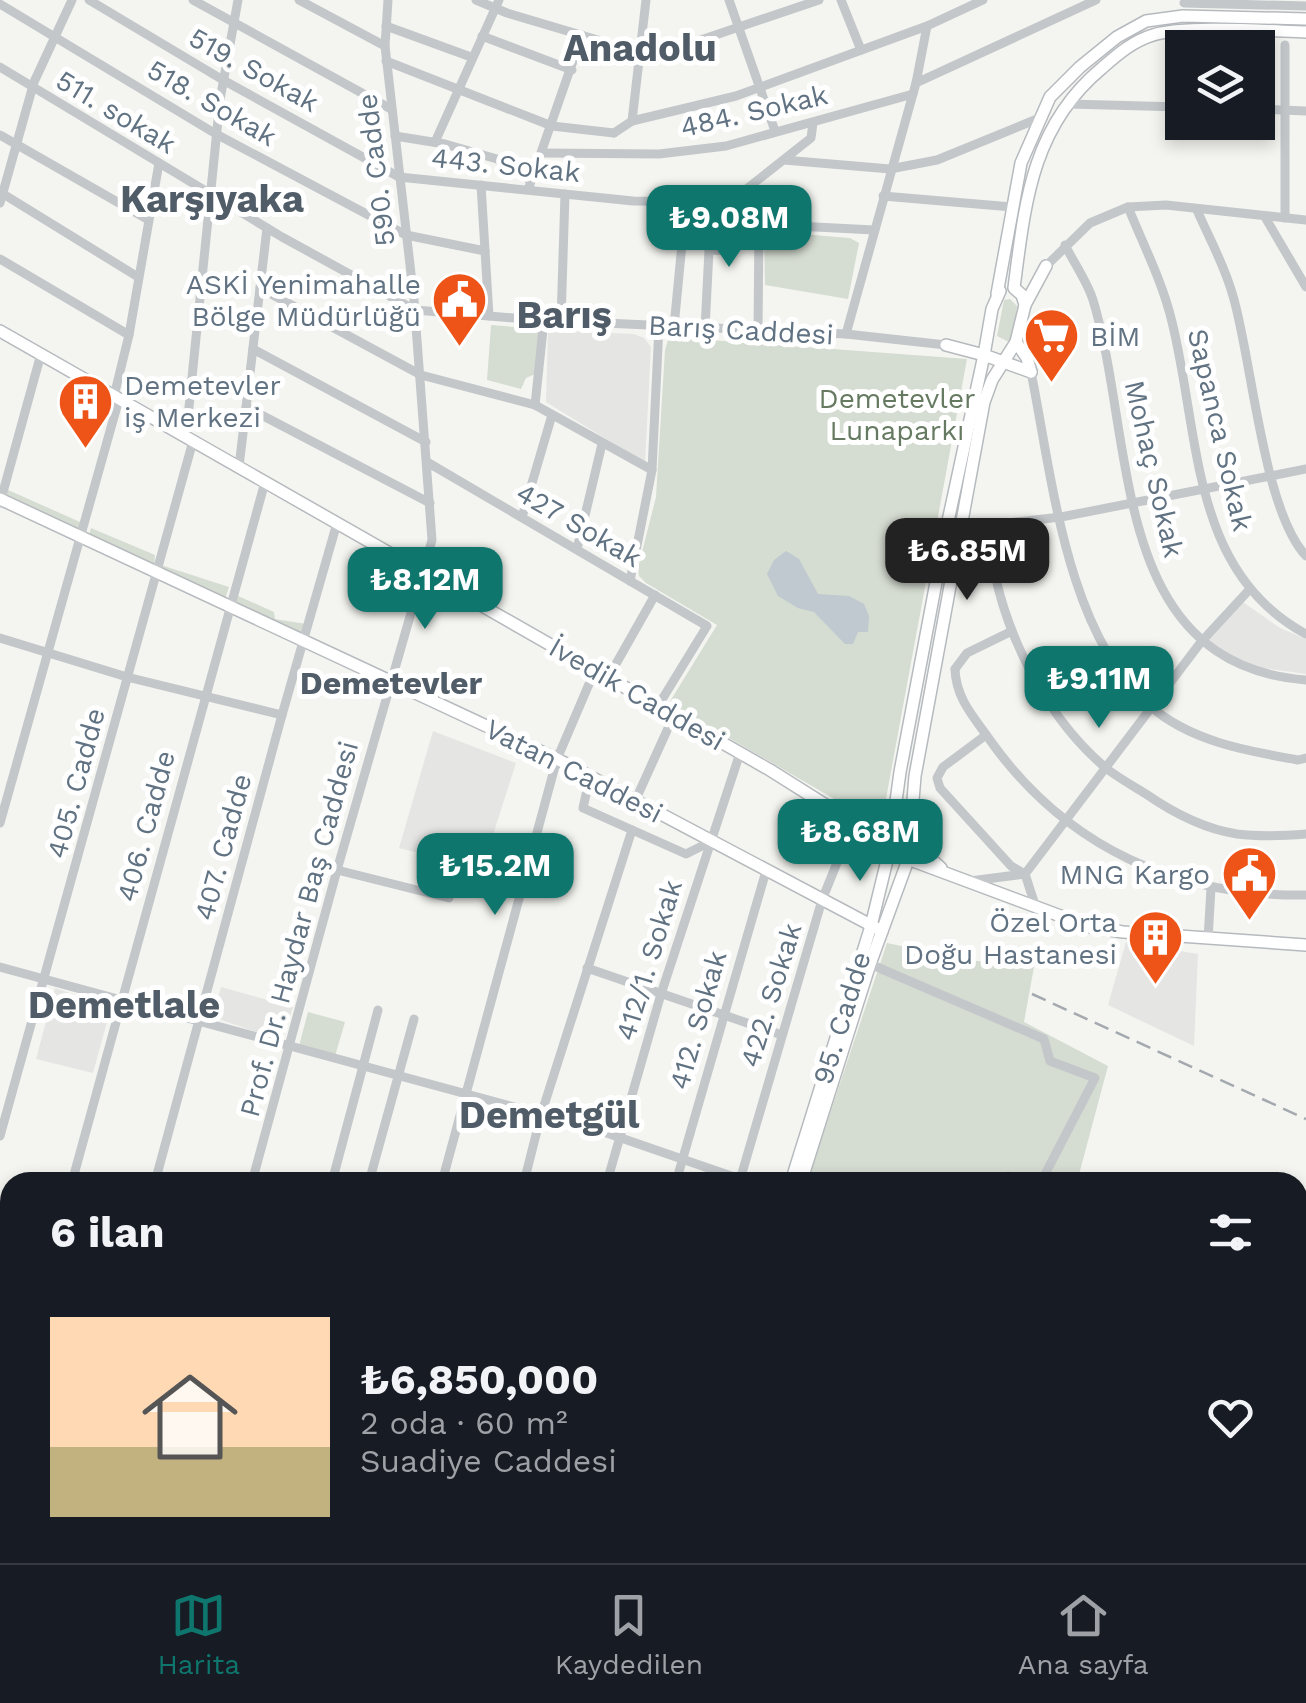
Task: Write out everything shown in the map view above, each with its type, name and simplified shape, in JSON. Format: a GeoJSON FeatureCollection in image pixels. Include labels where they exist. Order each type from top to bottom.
{"type":"FeatureCollection","features":[{"type":"Feature","properties":{"kind":"main road"},"geometry":{"type":"LineString","coordinates":[[890,852],[890,830],[945,535],[1021,163],[1038,119],[1050,97],[1117,37],[1183,6],[1306,19]]}},
{"type":"Feature","properties":{"kind":"main road"},"geometry":{"type":"LineString","coordinates":[[1026,305],[1016,289],[1035,168],[1047,133],[1090,78],[1127,47],[1156,34],[1306,32]]}},
{"type":"Feature","properties":{"kind":"main road"},"geometry":{"type":"LineString","coordinates":[[997,294],[1016,289],[1046,266]]}},
{"type":"Feature","properties":{"kind":"main road"},"geometry":{"type":"LineString","coordinates":[[908,860],[912,841],[910,810],[984,402],[992,380],[1016,342],[1026,305],[1046,266]]}},
{"type":"Feature","properties":{"kind":"main road","name":"İvedik Caddesi"},"geometry":{"type":"LineString","coordinates":[[0,331],[740,753],[854,823],[890,852],[1036,908],[1110,931],[1306,945]]}},
{"type":"Feature","properties":{"kind":"main road","name":"Barış Caddesi"},"geometry":{"type":"LineString","coordinates":[[946,345],[986,340]]}},
{"type":"Feature","properties":{"kind":"main road"},"geometry":{"type":"LineString","coordinates":[[1016,342],[1027,358],[1030,372]]}},
{"type":"Feature","properties":{"kind":"main road","name":"Barış Caddesi"},"geometry":{"type":"LineString","coordinates":[[946,345],[1005,360],[1030,372]]}},
{"type":"Feature","properties":{"kind":"main road","name":"Vatan Caddesi"},"geometry":{"type":"LineString","coordinates":[[0,501],[557,759],[877,928]]}},
{"type":"Feature","properties":{"kind":"main road","name":"İvedik Caddesi"},"geometry":{"type":"LineString","coordinates":[[854,823],[890,830],[912,841],[944,871]]}},
{"type":"Feature","properties":{"kind":"main road","name":"95. Cadde"},"geometry":{"type":"LineString","coordinates":[[804,1172],[870,964],[890,852]]}},
{"type":"Feature","properties":{"kind":"main road","name":"95. Cadde"},"geometry":{"type":"LineString","coordinates":[[795,1172],[877,928],[908,860]]}},
{"type":"Feature","properties":{"kind":"street"},"geometry":{"type":"LineString","coordinates":[[72,0],[32,88],[1,196],[138,278]]}},
{"type":"Feature","properties":{"kind":"street","name":"519. Sokak"},"geometry":{"type":"LineString","coordinates":[[89,0],[223,80],[400,176]]}},
{"type":"Feature","properties":{"kind":"street"},"geometry":{"type":"LineString","coordinates":[[194,0],[391,109]]}},
{"type":"Feature","properties":{"kind":"street","name":"405. Cadde"},"geometry":{"type":"LineString","coordinates":[[0,1136],[157,572],[190,439],[216,134],[238,0]]}},
{"type":"Feature","properties":{"kind":"street"},"geometry":{"type":"LineString","coordinates":[[299,0],[385,46]]}},
{"type":"Feature","properties":{"kind":"street","name":"590. Cadde"},"geometry":{"type":"LineString","coordinates":[[388,0],[386,61],[428,462],[432,540],[422,572]]}},
{"type":"Feature","properties":{"kind":"street"},"geometry":{"type":"LineString","coordinates":[[476,0],[638,52],[690,44],[819,0]]}},
{"type":"Feature","properties":{"kind":"street"},"geometry":{"type":"LineString","coordinates":[[632,121],[646,0]]}},
{"type":"Feature","properties":{"kind":"street"},"geometry":{"type":"LineString","coordinates":[[729,0],[775,131]]}},
{"type":"Feature","properties":{"kind":"street"},"geometry":{"type":"LineString","coordinates":[[841,0],[861,50]]}},
{"type":"Feature","properties":{"kind":"street"},"geometry":{"type":"LineString","coordinates":[[386,61],[552,126],[614,132],[632,121],[759,88],[927,26],[982,0]]}},
{"type":"Feature","properties":{"kind":"street","name":"484. Sokak"},"geometry":{"type":"LineString","coordinates":[[542,153],[659,154],[726,146],[813,123],[914,89],[1096,0]]}},
{"type":"Feature","properties":{"kind":"street","name":"518. Sokak"},"geometry":{"type":"LineString","coordinates":[[0,4],[216,134],[406,235],[485,251]]}},
{"type":"Feature","properties":{"kind":"street"},"geometry":{"type":"LineString","coordinates":[[434,142],[497,4]]}},
{"type":"Feature","properties":{"kind":"street"},"geometry":{"type":"LineString","coordinates":[[1183,6],[1306,6]]}},
{"type":"Feature","properties":{"kind":"street"},"geometry":{"type":"LineString","coordinates":[[386,26],[471,57]]}},
{"type":"Feature","properties":{"kind":"street"},"geometry":{"type":"LineString","coordinates":[[846,334],[914,89],[927,26]]}},
{"type":"Feature","properties":{"kind":"street"},"geometry":{"type":"LineString","coordinates":[[482,36],[572,70]]}},
{"type":"Feature","properties":{"kind":"street"},"geometry":{"type":"LineString","coordinates":[[394,136],[497,159],[529,185],[582,36]]}},
{"type":"Feature","properties":{"kind":"street"},"geometry":{"type":"LineString","coordinates":[[1285,44],[1285,218]]}},
{"type":"Feature","properties":{"kind":"street","name":"511. sokak"},"geometry":{"type":"LineString","coordinates":[[0,67],[210,194]]}},
{"type":"Feature","properties":{"kind":"street"},"geometry":{"type":"LineString","coordinates":[[1068,104],[1165,107]]}},
{"type":"Feature","properties":{"kind":"street"},"geometry":{"type":"LineString","coordinates":[[1275,110],[1306,111]]}},
{"type":"Feature","properties":{"kind":"street"},"geometry":{"type":"LineString","coordinates":[[784,160],[890,169],[937,160],[1038,119]]}},
{"type":"Feature","properties":{"kind":"street"},"geometry":{"type":"LineString","coordinates":[[813,123],[811,138],[730,202],[755,221],[874,230]]}},
{"type":"Feature","properties":{"kind":"street"},"geometry":{"type":"LineString","coordinates":[[612,152],[614,132]]}},
{"type":"Feature","properties":{"kind":"street"},"geometry":{"type":"LineString","coordinates":[[0,135],[148,219]]}},
{"type":"Feature","properties":{"kind":"street"},"geometry":{"type":"LineString","coordinates":[[0,823],[117,398],[160,163]]}},
{"type":"Feature","properties":{"kind":"street","name":"443. Sokak"},"geometry":{"type":"LineString","coordinates":[[400,176],[481,185],[529,185],[565,194],[633,201],[730,202]]}},
{"type":"Feature","properties":{"kind":"street"},"geometry":{"type":"LineString","coordinates":[[481,185],[489,316]]}},
{"type":"Feature","properties":{"kind":"street"},"geometry":{"type":"LineString","coordinates":[[210,194],[415,310]]}},
{"type":"Feature","properties":{"kind":"street"},"geometry":{"type":"LineString","coordinates":[[562,321],[565,194]]}},
{"type":"Feature","properties":{"kind":"street"},"geometry":{"type":"LineString","coordinates":[[883,196],[1012,206]]}},
{"type":"Feature","properties":{"kind":"street"},"geometry":{"type":"LineString","coordinates":[[674,327],[686,202]]}},
{"type":"Feature","properties":{"kind":"street"},"geometry":{"type":"LineString","coordinates":[[1046,266],[1090,223],[1128,207],[1166,205],[1306,220]]}},
{"type":"Feature","properties":{"kind":"street","name":"Sapanca Sokak"},"geometry":{"type":"LineString","coordinates":[[1128,207],[1171,316],[1210,514],[1225,554],[1248,590],[1279,620],[1306,634]]}},
{"type":"Feature","properties":{"kind":"street"},"geometry":{"type":"LineString","coordinates":[[1197,210],[1233,294],[1272,475],[1289,530],[1306,556]]}},
{"type":"Feature","properties":{"kind":"street"},"geometry":{"type":"LineString","coordinates":[[1265,218],[1306,286]]}},
{"type":"Feature","properties":{"kind":"street"},"geometry":{"type":"LineString","coordinates":[[704,329],[709,250],[732,251],[755,221]]}},
{"type":"Feature","properties":{"kind":"street"},"geometry":{"type":"LineString","coordinates":[[755,221],[758,331]]}},
{"type":"Feature","properties":{"kind":"street"},"geometry":{"type":"LineString","coordinates":[[239,468],[267,228]]}},
{"type":"Feature","properties":{"kind":"street","name":"Mohaç Sokak"},"geometry":{"type":"LineString","coordinates":[[1065,245],[1092,298],[1143,547],[1171,609],[1200,642],[1233,662],[1279,678],[1306,680]]}},
{"type":"Feature","properties":{"kind":"street"},"geometry":{"type":"LineString","coordinates":[[0,258],[130,334]]}},
{"type":"Feature","properties":{"kind":"street"},"geometry":{"type":"LineString","coordinates":[[260,288],[420,376],[535,405],[652,470]]}},
{"type":"Feature","properties":{"kind":"street","name":"Barış Caddesi"},"geometry":{"type":"LineString","coordinates":[[415,310],[846,334],[946,345]]}},
{"type":"Feature","properties":{"kind":"street"},"geometry":{"type":"LineString","coordinates":[[535,405],[544,320]]}},
{"type":"Feature","properties":{"kind":"street"},"geometry":{"type":"LineString","coordinates":[[630,580],[652,470],[659,326]]}},
{"type":"Feature","properties":{"kind":"street"},"geometry":{"type":"LineString","coordinates":[[253,349],[426,442]]}},
{"type":"Feature","properties":{"kind":"street"},"geometry":{"type":"LineString","coordinates":[[0,501],[40,354]]}},
{"type":"Feature","properties":{"kind":"street"},"geometry":{"type":"LineString","coordinates":[[1030,372],[1077,586],[1092,628],[1118,672],[1150,707],[1189,729],[1234,748],[1298,760],[1306,758]]}},
{"type":"Feature","properties":{"kind":"street"},"geometry":{"type":"LineString","coordinates":[[246,407],[430,503]]}},
{"type":"Feature","properties":{"kind":"street"},"geometry":{"type":"LineString","coordinates":[[522,517],[552,414]]}},
{"type":"Feature","properties":{"kind":"street"},"geometry":{"type":"LineString","coordinates":[[577,550],[602,444]]}},
{"type":"Feature","properties":{"kind":"street","name":"427 Sokak"},"geometry":{"type":"LineString","coordinates":[[428,462],[707,626],[658,706]]}},
{"type":"Feature","properties":{"kind":"street"},"geometry":{"type":"LineString","coordinates":[[962,522],[989,525],[1061,517],[1306,469]]}},
{"type":"Feature","properties":{"kind":"street","name":"406. Cadde"},"geometry":{"type":"LineString","coordinates":[[75,1172],[265,482]]}},
{"type":"Feature","properties":{"kind":"street","name":"407. Cadde"},"geometry":{"type":"LineString","coordinates":[[158,1172],[338,524]]}},
{"type":"Feature","properties":{"kind":"street"},"geometry":{"type":"LineString","coordinates":[[989,525],[998,585],[1012,631],[1056,713],[1106,768],[1163,806],[1233,833],[1272,837],[1306,834]]}},
{"type":"Feature","properties":{"kind":"street","name":"Prof. Dr. Haydar Baş Caddesi"},"geometry":{"type":"LineString","coordinates":[[255,1172],[422,572]]}},
{"type":"Feature","properties":{"kind":"street"},"geometry":{"type":"LineString","coordinates":[[970,881],[1025,874],[1200,642],[1248,590]]}},
{"type":"Feature","properties":{"kind":"street"},"geometry":{"type":"LineString","coordinates":[[608,678],[655,595]]}},
{"type":"Feature","properties":{"kind":"street"},"geometry":{"type":"LineString","coordinates":[[1012,631],[967,653],[955,669],[956,685],[965,707],[1034,794],[1131,862],[1211,888],[1306,895]]}},
{"type":"Feature","properties":{"kind":"street"},"geometry":{"type":"LineString","coordinates":[[0,638],[127,677],[282,715]]}},
{"type":"Feature","properties":{"kind":"street"},"geometry":{"type":"LineString","coordinates":[[934,668],[955,669]]}},
{"type":"Feature","properties":{"kind":"street"},"geometry":{"type":"LineString","coordinates":[[445,1172],[557,759],[595,670]]}},
{"type":"Feature","properties":{"kind":"street"},"geometry":{"type":"LineString","coordinates":[[636,800],[674,715]]}},
{"type":"Feature","properties":{"kind":"street"},"geometry":{"type":"LineString","coordinates":[[986,735],[943,767],[937,778],[940,788],[999,853],[1025,874],[1036,908]]}},
{"type":"Feature","properties":{"kind":"street","name":"412/1. Sokak"},"geometry":{"type":"LineString","coordinates":[[610,1172],[661,994],[740,753]]}},
{"type":"Feature","properties":{"kind":"street"},"geometry":{"type":"LineString","coordinates":[[590,776],[583,808],[686,854],[710,842]]}},
{"type":"Feature","properties":{"kind":"street","name":"422. Sokak"},"geometry":{"type":"LineString","coordinates":[[743,1172],[822,900],[854,823]]}},
{"type":"Feature","properties":{"kind":"street"},"geometry":{"type":"LineString","coordinates":[[527,1172],[632,830]]}},
{"type":"Feature","properties":{"kind":"street"},"geometry":{"type":"LineString","coordinates":[[337,870],[449,898]]}},
{"type":"Feature","properties":{"kind":"street","name":"412. Sokak"},"geometry":{"type":"LineString","coordinates":[[679,1172],[766,871]]}},
{"type":"Feature","properties":{"kind":"street"},"geometry":{"type":"LineString","coordinates":[[1208,939],[1211,888]]}},
{"type":"Feature","properties":{"kind":"street"},"geometry":{"type":"LineString","coordinates":[[870,964],[1044,1039],[1050,1061],[1095,1078],[1046,1172]]}},
{"type":"Feature","properties":{"kind":"street"},"geometry":{"type":"LineString","coordinates":[[0,967],[542,1114],[716,1172]]}},
{"type":"Feature","properties":{"kind":"street"},"geometry":{"type":"LineString","coordinates":[[588,968],[782,1035]]}},
{"type":"Feature","properties":{"kind":"street"},"geometry":{"type":"LineString","coordinates":[[335,1172],[378,1010]]}},
{"type":"Feature","properties":{"kind":"street"},"geometry":{"type":"LineString","coordinates":[[373,1172],[414,1018]]}},
{"type":"Feature","properties":{"kind":"shaded area"},"geometry":{"type":"Polygon","coordinates":[[[548,330],[634,334],[651,347],[645,463],[546,402],[548,330]]]}},
{"type":"Feature","properties":{"kind":"shaded area"},"geometry":{"type":"Polygon","coordinates":[[[786,551],[799,559],[818,594],[849,596],[864,604],[869,616],[868,632],[858,632],[853,644],[845,644],[814,612],[778,596],[767,574],[774,560],[786,551]]]}},
{"type":"Feature","properties":{"kind":"shaded area"},"geometry":{"type":"Polygon","coordinates":[[[1243,602],[1280,628],[1306,639],[1306,674],[1262,668],[1229,655],[1208,640],[1243,602]]]}},
{"type":"Feature","properties":{"kind":"shaded area"},"geometry":{"type":"Polygon","coordinates":[[[433,731],[516,763],[482,869],[399,848],[433,731]]]}},
{"type":"Feature","properties":{"kind":"shaded area"},"geometry":{"type":"Polygon","coordinates":[[[1126,942],[1198,954],[1194,1046],[1108,1005],[1126,942]]]}},
{"type":"Feature","properties":{"kind":"shaded area"},"geometry":{"type":"Polygon","coordinates":[[[221,987],[293,1007],[282,1041],[213,1017],[221,987]]]}},
{"type":"Feature","properties":{"kind":"shaded area"},"geometry":{"type":"Polygon","coordinates":[[[55,988],[111,1007],[93,1073],[36,1059],[55,988]]]}},
{"type":"Feature","properties":{"kind":"green space"},"geometry":{"type":"Polygon","coordinates":[[[764,231],[850,238],[859,243],[848,299],[765,285],[764,231]]]}},
{"type":"Feature","properties":{"kind":"green space"},"geometry":{"type":"Polygon","coordinates":[[[1010,299],[1017,306],[1013,338],[1009,342],[997,336],[1004,300],[1010,299]]]}},
{"type":"Feature","properties":{"kind":"green space"},"geometry":{"type":"Polygon","coordinates":[[[491,325],[540,329],[535,374],[526,378],[521,389],[487,380],[491,325]]]}},
{"type":"Feature","properties":{"kind":"green space","name":"Demetevler Lunaparkı"},"geometry":{"type":"Polygon","coordinates":[[[669,337],[967,359],[885,804],[871,812],[855,811],[669,703],[717,625],[639,576],[656,497],[669,337]]]}},
{"type":"Feature","properties":{"kind":"green space"},"geometry":{"type":"Polygon","coordinates":[[[8,490],[80,522],[78,534],[6,498],[8,490]]]}},
{"type":"Feature","properties":{"kind":"green space"},"geometry":{"type":"Polygon","coordinates":[[[91,528],[155,555],[154,568],[88,539],[91,528]]]}},
{"type":"Feature","properties":{"kind":"green space"},"geometry":{"type":"Polygon","coordinates":[[[161,565],[229,587],[224,602],[161,571],[161,565]]]}},
{"type":"Feature","properties":{"kind":"green space"},"geometry":{"type":"Polygon","coordinates":[[[238,596],[274,612],[275,619],[306,624],[303,637],[235,608],[238,596]]]}},
{"type":"Feature","properties":{"kind":"green space"},"geometry":{"type":"Polygon","coordinates":[[[887,943],[968,960],[1034,967],[1024,1022],[1108,1066],[1080,1172],[810,1172],[887,943]]]}},
{"type":"Feature","properties":{"kind":"green space"},"geometry":{"type":"Polygon","coordinates":[[[308,1012],[345,1022],[335,1056],[299,1046],[308,1012]]]}},
{"type":"Feature","properties":{"kind":"railway"},"geometry":{"type":"LineString","coordinates":[[1032,994],[1306,1119]]}},
{"type":"Feature","properties":{"kind":"place","name":"ASKİ Yenimahalle Bölge Müdürlüğü"},"geometry":{"type":"Point","coordinates":[460,349]}},
{"type":"Feature","properties":{"kind":"place","name":"BİM"},"geometry":{"type":"Point","coordinates":[1051,385]}},
{"type":"Feature","properties":{"kind":"place","name":"Demetevler iş Merkezi"},"geometry":{"type":"Point","coordinates":[85,450]}},
{"type":"Feature","properties":{"kind":"place","name":"MNG Kargo"},"geometry":{"type":"Point","coordinates":[1249,923]}},
{"type":"Feature","properties":{"kind":"place","name":"Özel Orta Doğu Hastanesi"},"geometry":{"type":"Point","coordinates":[1156,987]}},
{"type":"Feature","properties":{"kind":"district","name":"Anadolu"},"geometry":{"type":"Point","coordinates":[640,48]}},
{"type":"Feature","properties":{"kind":"district","name":"Karşıyaka"},"geometry":{"type":"Point","coordinates":[212,199]}},
{"type":"Feature","properties":{"kind":"district","name":"Barış"},"geometry":{"type":"Point","coordinates":[564,315]}},
{"type":"Feature","properties":{"kind":"district","name":"Demetevler"},"geometry":{"type":"Point","coordinates":[391,683]}},
{"type":"Feature","properties":{"kind":"district","name":"Demetlale"},"geometry":{"type":"Point","coordinates":[124,1005]}},
{"type":"Feature","properties":{"kind":"district","name":"Demetgül"},"geometry":{"type":"Point","coordinates":[549,1115]}}]}
